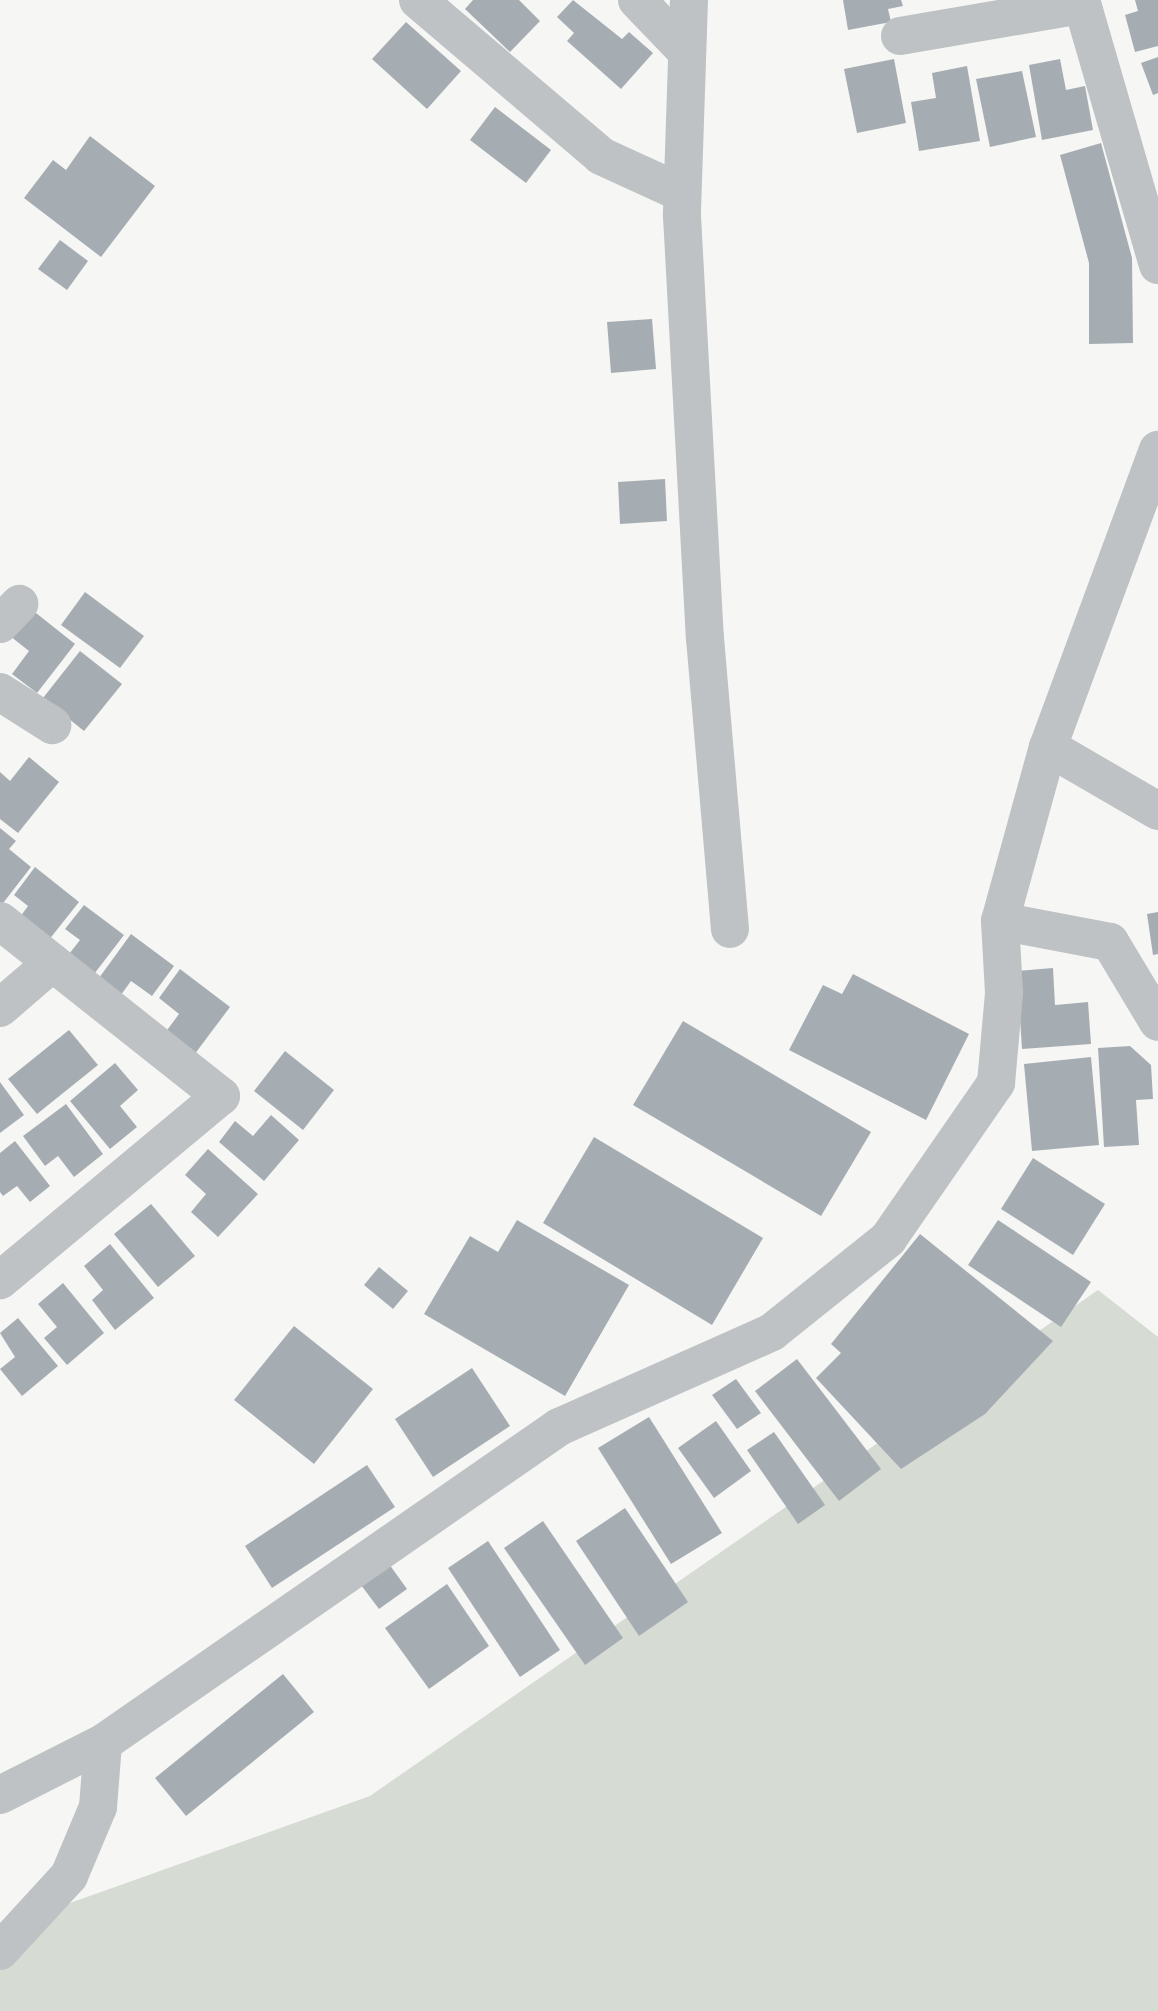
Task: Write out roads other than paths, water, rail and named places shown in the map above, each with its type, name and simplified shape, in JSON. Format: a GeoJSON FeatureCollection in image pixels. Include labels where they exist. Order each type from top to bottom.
{"type":"FeatureCollection","features":[{"type":"Feature","properties":{"kind":"street"},"geometry":{"type":"LineString","coordinates":[[418,0],[601,156],[682,193]]}},
{"type":"Feature","properties":{"kind":"street"},"geometry":{"type":"LineString","coordinates":[[638,0],[684,49]]}},
{"type":"Feature","properties":{"kind":"street"},"geometry":{"type":"LineString","coordinates":[[689,0],[684,49],[682,193],[705,638],[730,929]]}},
{"type":"Feature","properties":{"kind":"street"},"geometry":{"type":"LineString","coordinates":[[900,36],[1081,3],[1158,265]]}},
{"type":"Feature","properties":{"kind":"street"},"geometry":{"type":"LineString","coordinates":[[0,1794],[103,1743],[559,1427],[772,1332],[888,1239],[996,1083],[1004,992],[1000,920],[1048,747],[1158,450]]}},
{"type":"Feature","properties":{"kind":"street"},"geometry":{"type":"LineString","coordinates":[[0,692],[52,725]]}},
{"type":"Feature","properties":{"kind":"street"},"geometry":{"type":"LineString","coordinates":[[1048,747],[1158,811]]}},
{"type":"Feature","properties":{"kind":"street"},"geometry":{"type":"LineString","coordinates":[[1000,920],[1111,942],[1158,1022]]}},
{"type":"Feature","properties":{"kind":"street"},"geometry":{"type":"LineString","coordinates":[[0,921],[221,1096],[0,1280]]}},
{"type":"Feature","properties":{"kind":"street"},"geometry":{"type":"LineString","coordinates":[[0,1008],[52,963]]}},
{"type":"Feature","properties":{"kind":"street"},"geometry":{"type":"LineString","coordinates":[[0,1951],[69,1876],[98,1807],[103,1743]]}}]}
